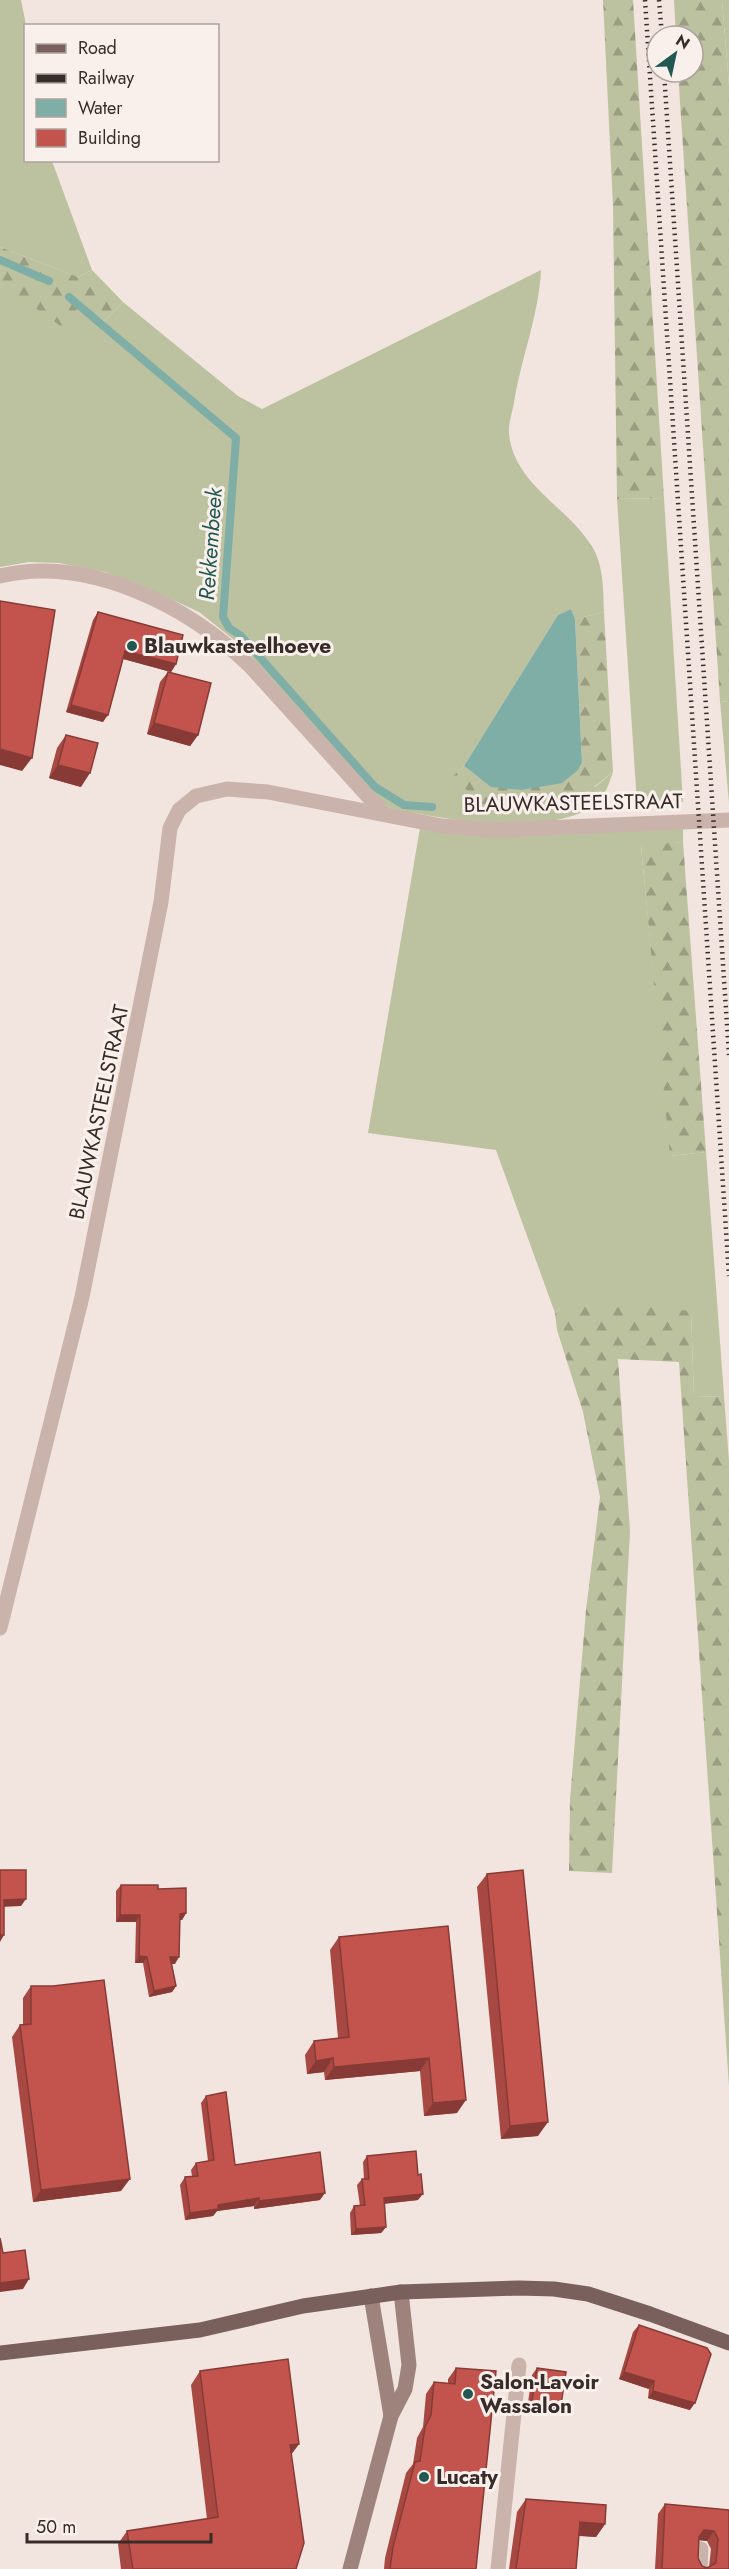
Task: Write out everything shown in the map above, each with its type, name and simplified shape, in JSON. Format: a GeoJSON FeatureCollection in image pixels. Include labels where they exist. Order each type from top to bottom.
{"type":"FeatureCollection","features":[{"type":"Feature","properties":{"kind":"main road"},"geometry":{"type":"LineString","coordinates":[[0,2353],[200,2330],[269,2313],[401,2292],[519,2288],[554,2289],[588,2294],[729,2343]]}},
{"type":"Feature","properties":{"kind":"main road"},"geometry":{"type":"LineString","coordinates":[[350,2569],[391,2416],[405,2389],[409,2365],[401,2292]]}},
{"type":"Feature","properties":{"kind":"main road"},"geometry":{"type":"LineString","coordinates":[[371,2296],[391,2416]]}},
{"type":"Feature","properties":{"kind":"street"},"geometry":{"type":"LineString","coordinates":[[0,576],[14,573],[67,572],[113,583],[150,598],[198,624],[235,651],[251,667],[384,814]]}},
{"type":"Feature","properties":{"kind":"street","name":"BLAUWKASTEELSTRAAT"},"geometry":{"type":"LineString","coordinates":[[0,1628],[89,1263],[157,925],[170,828],[179,810],[196,796],[227,789],[268,792],[442,826],[498,830],[729,819]]}},
{"type":"Feature","properties":{"kind":"street"},"geometry":{"type":"LineString","coordinates":[[498,2569],[519,2365]]}},
{"type":"Feature","properties":{"kind":"street"},"geometry":{"type":"LineString","coordinates":[[700,2569],[701,2549]]}},
{"type":"Feature","properties":{"kind":"green space"},"geometry":{"type":"Polygon","coordinates":[[[0,0],[21,0],[26,24],[24,162],[52,162],[92,270],[78,277],[0,247],[0,0]]]}},
{"type":"Feature","properties":{"kind":"green space"},"geometry":{"type":"Polygon","coordinates":[[[603,0],[633,0],[664,498],[617,499],[613,206],[603,0]]]}},
{"type":"Feature","properties":{"kind":"green space"},"geometry":{"type":"Polygon","coordinates":[[[674,0],[722,0],[729,85],[729,702],[720,701],[679,84],[705,84],[705,24],[675,24],[674,0]]]}},
{"type":"Feature","properties":{"kind":"green space"},"geometry":{"type":"Polygon","coordinates":[[[722,0],[729,0],[729,85],[722,0]]]}},
{"type":"Feature","properties":{"kind":"green space"},"geometry":{"type":"Polygon","coordinates":[[[0,247],[78,277],[92,270],[123,302],[104,321],[80,305],[62,327],[0,283],[0,247]]]}},
{"type":"Feature","properties":{"kind":"green space"},"geometry":{"type":"Polygon","coordinates":[[[541,270],[537,303],[517,386],[509,434],[513,451],[530,480],[579,529],[594,550],[602,576],[604,612],[575,619],[571,609],[558,615],[464,766],[453,777],[595,787],[613,772],[602,797],[589,809],[551,821],[508,824],[464,821],[393,810],[377,800],[243,647],[199,612],[138,584],[105,572],[59,563],[29,562],[0,567],[0,283],[9,288],[80,305],[104,321],[123,302],[238,396],[262,409],[541,270]]]}},
{"type":"Feature","properties":{"kind":"green space"},"geometry":{"type":"Polygon","coordinates":[[[664,498],[683,802],[637,804],[617,499],[664,498]]]}},
{"type":"Feature","properties":{"kind":"green space"},"geometry":{"type":"Polygon","coordinates":[[[604,612],[613,772],[576,801],[520,807],[483,804],[452,777],[464,766],[491,787],[582,762],[575,619],[604,612]]]}},
{"type":"Feature","properties":{"kind":"green space"},"geometry":{"type":"Polygon","coordinates":[[[720,701],[729,702],[729,803],[720,701]]]}},
{"type":"Feature","properties":{"kind":"green space"},"geometry":{"type":"Polygon","coordinates":[[[420,828],[683,829],[683,842],[641,846],[671,1156],[706,1152],[724,1396],[694,1397],[691,1311],[560,1308],[555,1313],[496,1150],[368,1133],[420,828]]]}},
{"type":"Feature","properties":{"kind":"green space"},"geometry":{"type":"Polygon","coordinates":[[[683,842],[706,1152],[670,1156],[641,845],[683,842]]]}},
{"type":"Feature","properties":{"kind":"green space"},"geometry":{"type":"Polygon","coordinates":[[[578,1301],[691,1311],[694,1397],[724,1396],[729,1461],[729,2086],[679,1362],[618,1359],[630,1531],[612,1873],[569,1871],[570,1799],[586,1610],[600,1497],[583,1412],[557,1330],[555,1313],[560,1308],[578,1301]]]}},
{"type":"Feature","properties":{"kind":"water"},"geometry":{"type":"Polygon","coordinates":[[[571,609],[575,619],[582,762],[578,770],[562,783],[522,790],[491,787],[464,766],[558,615],[571,609]]]}},
{"type":"Feature","properties":{"kind":"building"},"geometry":{"type":"Polygon","coordinates":[[[0,601],[55,610],[32,758],[0,749],[0,601]]]}},
{"type":"Feature","properties":{"kind":"building"},"geometry":{"type":"Polygon","coordinates":[[[98,612],[183,635],[176,664],[125,651],[108,715],[71,705],[98,612]]]}},
{"type":"Feature","properties":{"kind":"building"},"geometry":{"type":"Polygon","coordinates":[[[168,672],[211,683],[198,735],[154,723],[168,672]]]}},
{"type":"Feature","properties":{"kind":"building"},"geometry":{"type":"Polygon","coordinates":[[[66,735],[98,743],[90,773],[58,765],[66,735]]]}},
{"type":"Feature","properties":{"kind":"building"},"geometry":{"type":"Polygon","coordinates":[[[0,1870],[26,1870],[26,1899],[4,1900],[4,1935],[0,1935],[0,1870]]]}},
{"type":"Feature","properties":{"kind":"building"},"geometry":{"type":"Polygon","coordinates":[[[523,1870],[548,2122],[510,2126],[487,1874],[523,1870]]]}},
{"type":"Feature","properties":{"kind":"building"},"geometry":{"type":"Polygon","coordinates":[[[121,1885],[158,1885],[158,1889],[186,1888],[186,1913],[180,1914],[179,1957],[170,1957],[176,1986],[154,1991],[147,1957],[139,1956],[140,1915],[120,1915],[121,1885]]]}},
{"type":"Feature","properties":{"kind":"building"},"geometry":{"type":"Polygon","coordinates":[[[448,1926],[466,2100],[433,2103],[429,2058],[334,2067],[333,2058],[316,2061],[314,2041],[349,2037],[339,1937],[448,1926]]]}},
{"type":"Feature","properties":{"kind":"building"},"geometry":{"type":"Polygon","coordinates":[[[104,1980],[130,2179],[41,2190],[20,2025],[31,2024],[31,1986],[53,1986],[104,1980]]]}},
{"type":"Feature","properties":{"kind":"building"},"geometry":{"type":"Polygon","coordinates":[[[226,2092],[235,2165],[320,2152],[325,2193],[259,2201],[259,2198],[218,2205],[218,2209],[190,2213],[185,2177],[198,2176],[196,2163],[214,2160],[206,2096],[226,2092]]]}},
{"type":"Feature","properties":{"kind":"building"},"geometry":{"type":"Polygon","coordinates":[[[416,2151],[418,2175],[421,2174],[423,2194],[384,2198],[386,2227],[356,2229],[354,2206],[365,2205],[362,2179],[369,2179],[367,2156],[416,2151]]]}},
{"type":"Feature","properties":{"kind":"building"},"geometry":{"type":"Polygon","coordinates":[[[0,2238],[3,2253],[25,2250],[29,2279],[0,2283],[0,2238]]]}},
{"type":"Feature","properties":{"kind":"building"},"geometry":{"type":"Polygon","coordinates":[[[639,2325],[707,2348],[711,2354],[695,2403],[653,2391],[654,2381],[624,2372],[639,2325]]]}},
{"type":"Feature","properties":{"kind":"building"},"geometry":{"type":"Polygon","coordinates":[[[288,2359],[299,2444],[290,2445],[304,2543],[296,2569],[133,2569],[127,2531],[218,2517],[200,2371],[288,2359]]]}},
{"type":"Feature","properties":{"kind":"building"},"geometry":{"type":"Polygon","coordinates":[[[456,2368],[496,2371],[476,2569],[390,2569],[393,2547],[415,2462],[420,2461],[425,2427],[431,2415],[434,2382],[455,2384],[456,2368]]]}},
{"type":"Feature","properties":{"kind":"building"},"geometry":{"type":"Polygon","coordinates":[[[537,2368],[566,2372],[561,2405],[532,2401],[537,2368]]]}},
{"type":"Feature","properties":{"kind":"building"},"geometry":{"type":"Polygon","coordinates":[[[526,2499],[606,2505],[605,2524],[580,2522],[576,2569],[516,2569],[526,2499]]]}},
{"type":"Feature","properties":{"kind":"building"},"geometry":{"type":"Polygon","coordinates":[[[665,2504],[729,2510],[729,2569],[662,2569],[665,2504]],[[704,2530],[699,2537],[698,2558],[702,2566],[707,2568],[716,2563],[718,2539],[714,2531],[704,2530]]]}},
{"type":"Feature","properties":{"kind":"waterway","name":"Rekkembeek"},"geometry":{"type":"LineString","coordinates":[[0,260],[49,281]]}},
{"type":"Feature","properties":{"kind":"waterway","name":"Rekkembeek"},"geometry":{"type":"LineString","coordinates":[[69,297],[236,438],[223,617],[229,628],[240,635],[375,787],[404,805],[432,807]]}},
{"type":"Feature","properties":{"kind":"railway"},"geometry":{"type":"LineString","coordinates":[[645,0],[729,1276]]}},
{"type":"Feature","properties":{"kind":"railway"},"geometry":{"type":"LineString","coordinates":[[659,0],[661,24]]}},
{"type":"Feature","properties":{"kind":"railway"},"geometry":{"type":"LineString","coordinates":[[665,84],[729,1055]]}},
{"type":"Feature","properties":{"kind":"place","name":"Blauwkasteelhoeve"},"geometry":{"type":"Point","coordinates":[132,646]}},
{"type":"Feature","properties":{"kind":"place","name":"Salon-Lavoir Wassalon"},"geometry":{"type":"Point","coordinates":[468,2394]}},
{"type":"Feature","properties":{"kind":"place","name":"Lucaty"},"geometry":{"type":"Point","coordinates":[424,2477]}}]}
